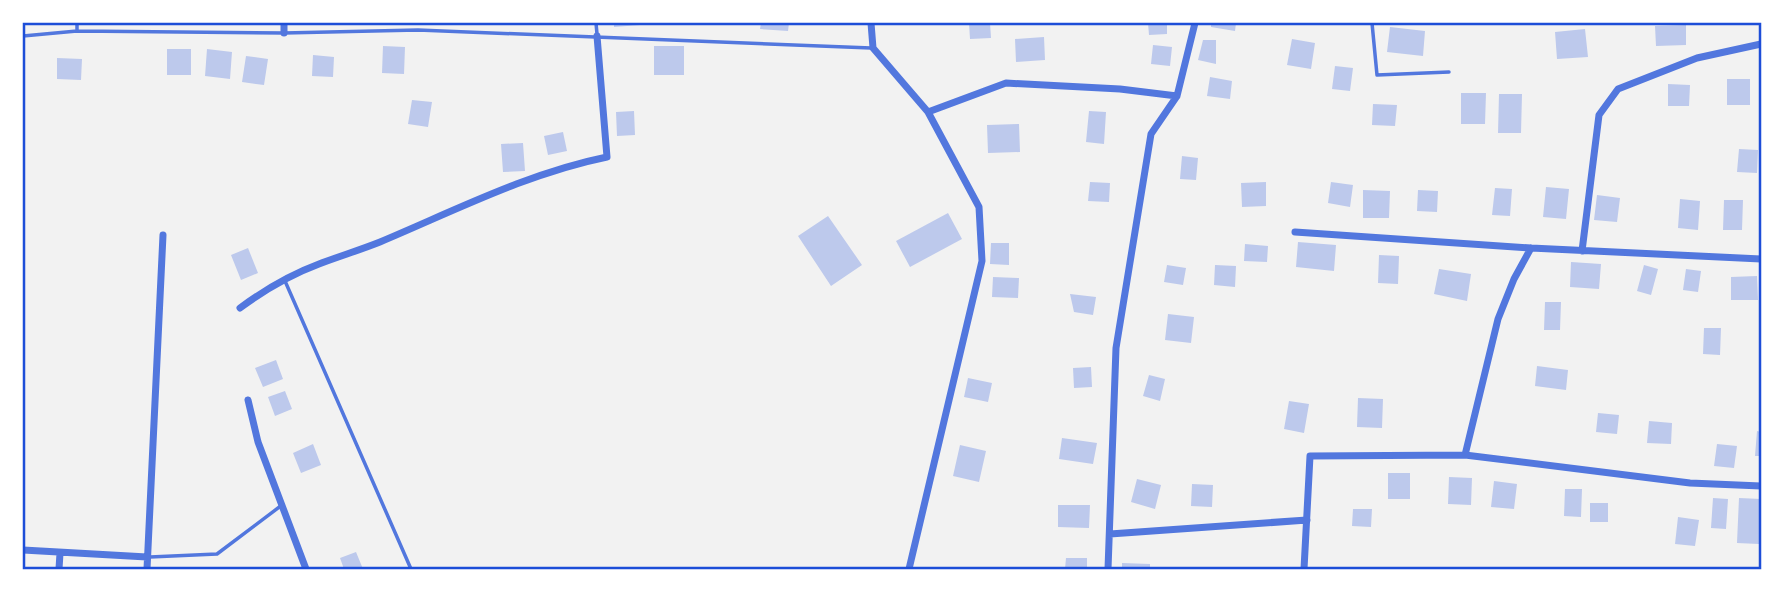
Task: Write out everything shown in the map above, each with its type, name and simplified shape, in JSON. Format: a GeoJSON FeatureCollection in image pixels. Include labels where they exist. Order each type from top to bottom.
{"type":"FeatureCollection","features":[{"type":"Feature","properties":{"kind":"street"},"geometry":{"type":"LineString","coordinates":[[284,23],[284,33]]}},
{"type":"Feature","properties":{"kind":"street"},"geometry":{"type":"LineString","coordinates":[[871,23],[873,48],[928,112],[979,207],[982,261],[909,569]]}},
{"type":"Feature","properties":{"kind":"street"},"geometry":{"type":"LineString","coordinates":[[1108,569],[1116,348],[1150,134],[1177,96],[1195,23]]}},
{"type":"Feature","properties":{"kind":"street"},"geometry":{"type":"LineString","coordinates":[[240,308],[255,297],[317,264],[372,246],[504,190],[583,162],[607,157],[597,36]]}},
{"type":"Feature","properties":{"kind":"street"},"geometry":{"type":"LineString","coordinates":[[1582,251],[1599,115],[1618,89],[1697,58],[1761,44]]}},
{"type":"Feature","properties":{"kind":"street"},"geometry":{"type":"LineString","coordinates":[[928,112],[1006,83],[1121,89],[1177,96]]}},
{"type":"Feature","properties":{"kind":"street"},"geometry":{"type":"LineString","coordinates":[[1295,232],[1761,260]]}},
{"type":"Feature","properties":{"kind":"street"},"geometry":{"type":"LineString","coordinates":[[146,569],[163,235]]}},
{"type":"Feature","properties":{"kind":"street"},"geometry":{"type":"LineString","coordinates":[[1465,455],[1498,320],[1514,279],[1531,248]]}},
{"type":"Feature","properties":{"kind":"street"},"geometry":{"type":"LineString","coordinates":[[248,400],[258,442],[306,569]]}},
{"type":"Feature","properties":{"kind":"street"},"geometry":{"type":"LineString","coordinates":[[1304,569],[1310,456],[1465,455],[1690,483],[1761,486]]}},
{"type":"Feature","properties":{"kind":"street"},"geometry":{"type":"LineString","coordinates":[[1110,534],[1307,520]]}},
{"type":"Feature","properties":{"kind":"street"},"geometry":{"type":"LineString","coordinates":[[23,550],[148,557]]}},
{"type":"Feature","properties":{"kind":"street"},"geometry":{"type":"LineString","coordinates":[[59,569],[60,553]]}},
{"type":"Feature","properties":{"kind":"lane"},"geometry":{"type":"LineString","coordinates":[[77,23],[77,32]]}},
{"type":"Feature","properties":{"kind":"lane"},"geometry":{"type":"LineString","coordinates":[[596,23],[597,36]]}},
{"type":"Feature","properties":{"kind":"lane"},"geometry":{"type":"LineString","coordinates":[[1372,23],[1377,75],[1450,72]]}},
{"type":"Feature","properties":{"kind":"lane"},"geometry":{"type":"LineString","coordinates":[[23,36],[77,32],[284,33],[418,30],[873,48]]}},
{"type":"Feature","properties":{"kind":"lane"},"geometry":{"type":"LineString","coordinates":[[285,281],[411,569]]}},
{"type":"Feature","properties":{"kind":"lane"},"geometry":{"type":"LineString","coordinates":[[148,557],[217,554],[282,505]]}},
{"type":"Feature","properties":{"kind":"building"},"geometry":{"type":"Polygon","coordinates":[[[614,23],[640,23],[640,25],[614,27],[614,23]]]}},
{"type":"Feature","properties":{"kind":"building"},"geometry":{"type":"Polygon","coordinates":[[[761,23],[789,23],[788,31],[760,29],[761,23]]]}},
{"type":"Feature","properties":{"kind":"building"},"geometry":{"type":"Polygon","coordinates":[[[969,23],[990,23],[991,38],[970,39],[969,23]]]}},
{"type":"Feature","properties":{"kind":"building"},"geometry":{"type":"Polygon","coordinates":[[[1148,23],[1167,23],[1167,34],[1149,35],[1148,23]]]}},
{"type":"Feature","properties":{"kind":"building"},"geometry":{"type":"Polygon","coordinates":[[[1211,23],[1236,23],[1235,31],[1211,27],[1211,23]]]}},
{"type":"Feature","properties":{"kind":"building"},"geometry":{"type":"Polygon","coordinates":[[[1686,25],[1686,45],[1656,46],[1655,26],[1686,25]]]}},
{"type":"Feature","properties":{"kind":"building"},"geometry":{"type":"Polygon","coordinates":[[[1390,27],[1425,31],[1423,56],[1387,52],[1390,27]]]}},
{"type":"Feature","properties":{"kind":"building"},"geometry":{"type":"Polygon","coordinates":[[[1585,29],[1588,57],[1557,59],[1555,32],[1585,29]]]}},
{"type":"Feature","properties":{"kind":"building"},"geometry":{"type":"Polygon","coordinates":[[[1044,37],[1045,60],[1016,62],[1015,39],[1044,37]]]}},
{"type":"Feature","properties":{"kind":"building"},"geometry":{"type":"Polygon","coordinates":[[[1292,39],[1315,43],[1311,69],[1287,65],[1292,39]]]}},
{"type":"Feature","properties":{"kind":"building"},"geometry":{"type":"Polygon","coordinates":[[[1203,40],[1216,40],[1216,64],[1198,60],[1203,40]]]}},
{"type":"Feature","properties":{"kind":"building"},"geometry":{"type":"Polygon","coordinates":[[[1153,45],[1172,47],[1170,66],[1151,64],[1153,45]]]}},
{"type":"Feature","properties":{"kind":"building"},"geometry":{"type":"Polygon","coordinates":[[[383,46],[405,47],[404,74],[382,73],[383,46]]]}},
{"type":"Feature","properties":{"kind":"building"},"geometry":{"type":"Polygon","coordinates":[[[654,46],[684,46],[684,75],[654,75],[654,46]]]}},
{"type":"Feature","properties":{"kind":"building"},"geometry":{"type":"Polygon","coordinates":[[[167,49],[191,49],[191,75],[167,75],[167,49]]]}},
{"type":"Feature","properties":{"kind":"building"},"geometry":{"type":"Polygon","coordinates":[[[207,49],[232,52],[230,79],[205,76],[207,49]]]}},
{"type":"Feature","properties":{"kind":"building"},"geometry":{"type":"Polygon","coordinates":[[[313,55],[334,57],[333,77],[312,76],[313,55]]]}},
{"type":"Feature","properties":{"kind":"building"},"geometry":{"type":"Polygon","coordinates":[[[246,56],[268,59],[264,85],[242,82],[246,56]]]}},
{"type":"Feature","properties":{"kind":"building"},"geometry":{"type":"Polygon","coordinates":[[[57,58],[82,59],[81,80],[57,79],[57,58]]]}},
{"type":"Feature","properties":{"kind":"building"},"geometry":{"type":"Polygon","coordinates":[[[1335,66],[1353,68],[1350,91],[1332,89],[1335,66]]]}},
{"type":"Feature","properties":{"kind":"building"},"geometry":{"type":"Polygon","coordinates":[[[1210,77],[1232,81],[1230,99],[1207,96],[1210,77]]]}},
{"type":"Feature","properties":{"kind":"building"},"geometry":{"type":"Polygon","coordinates":[[[1727,79],[1750,79],[1750,105],[1727,105],[1727,79]]]}},
{"type":"Feature","properties":{"kind":"building"},"geometry":{"type":"Polygon","coordinates":[[[1668,84],[1690,85],[1689,106],[1668,106],[1668,84]]]}},
{"type":"Feature","properties":{"kind":"building"},"geometry":{"type":"Polygon","coordinates":[[[1461,93],[1486,93],[1485,124],[1461,124],[1461,93]]]}},
{"type":"Feature","properties":{"kind":"building"},"geometry":{"type":"Polygon","coordinates":[[[1499,94],[1522,94],[1521,133],[1498,133],[1499,94]]]}},
{"type":"Feature","properties":{"kind":"building"},"geometry":{"type":"Polygon","coordinates":[[[412,100],[432,102],[428,127],[408,124],[412,100]]]}},
{"type":"Feature","properties":{"kind":"building"},"geometry":{"type":"Polygon","coordinates":[[[1373,104],[1397,105],[1395,126],[1372,125],[1373,104]]]}},
{"type":"Feature","properties":{"kind":"building"},"geometry":{"type":"Polygon","coordinates":[[[634,111],[635,135],[617,136],[616,112],[634,111]]]}},
{"type":"Feature","properties":{"kind":"building"},"geometry":{"type":"Polygon","coordinates":[[[1089,111],[1106,112],[1104,144],[1086,142],[1089,111]]]}},
{"type":"Feature","properties":{"kind":"building"},"geometry":{"type":"Polygon","coordinates":[[[1019,124],[1020,152],[988,153],[987,125],[1019,124]]]}},
{"type":"Feature","properties":{"kind":"building"},"geometry":{"type":"Polygon","coordinates":[[[563,132],[567,151],[548,155],[544,136],[563,132]]]}},
{"type":"Feature","properties":{"kind":"building"},"geometry":{"type":"Polygon","coordinates":[[[523,143],[525,171],[503,172],[501,144],[523,143]]]}},
{"type":"Feature","properties":{"kind":"building"},"geometry":{"type":"Polygon","coordinates":[[[1739,149],[1758,150],[1757,173],[1737,172],[1739,149]]]}},
{"type":"Feature","properties":{"kind":"building"},"geometry":{"type":"Polygon","coordinates":[[[1182,156],[1198,158],[1196,180],[1180,179],[1182,156]]]}},
{"type":"Feature","properties":{"kind":"building"},"geometry":{"type":"Polygon","coordinates":[[[1090,182],[1110,183],[1109,202],[1088,201],[1090,182]]]}},
{"type":"Feature","properties":{"kind":"building"},"geometry":{"type":"Polygon","coordinates":[[[1266,182],[1266,206],[1242,207],[1241,183],[1266,182]]]}},
{"type":"Feature","properties":{"kind":"building"},"geometry":{"type":"Polygon","coordinates":[[[1331,182],[1353,185],[1350,207],[1328,203],[1331,182]]]}},
{"type":"Feature","properties":{"kind":"building"},"geometry":{"type":"Polygon","coordinates":[[[1546,187],[1569,189],[1566,219],[1543,217],[1546,187]]]}},
{"type":"Feature","properties":{"kind":"building"},"geometry":{"type":"Polygon","coordinates":[[[1495,188],[1512,189],[1510,216],[1492,215],[1495,188]]]}},
{"type":"Feature","properties":{"kind":"building"},"geometry":{"type":"Polygon","coordinates":[[[1363,190],[1390,191],[1389,218],[1363,218],[1363,190]]]}},
{"type":"Feature","properties":{"kind":"building"},"geometry":{"type":"Polygon","coordinates":[[[1418,190],[1438,191],[1437,212],[1417,211],[1418,190]]]}},
{"type":"Feature","properties":{"kind":"building"},"geometry":{"type":"Polygon","coordinates":[[[1597,195],[1620,198],[1617,222],[1594,220],[1597,195]]]}},
{"type":"Feature","properties":{"kind":"building"},"geometry":{"type":"Polygon","coordinates":[[[1680,199],[1700,201],[1698,230],[1678,228],[1680,199]]]}},
{"type":"Feature","properties":{"kind":"building"},"geometry":{"type":"Polygon","coordinates":[[[1724,200],[1743,200],[1742,230],[1723,230],[1724,200]]]}},
{"type":"Feature","properties":{"kind":"building"},"geometry":{"type":"Polygon","coordinates":[[[948,213],[962,239],[910,267],[896,241],[948,213]]]}},
{"type":"Feature","properties":{"kind":"building"},"geometry":{"type":"Polygon","coordinates":[[[828,216],[862,265],[831,286],[798,236],[828,216]]]}},
{"type":"Feature","properties":{"kind":"building"},"geometry":{"type":"Polygon","coordinates":[[[1298,242],[1336,245],[1334,271],[1296,267],[1298,242]]]}},
{"type":"Feature","properties":{"kind":"building"},"geometry":{"type":"Polygon","coordinates":[[[991,243],[1009,243],[1009,265],[990,264],[991,243]]]}},
{"type":"Feature","properties":{"kind":"building"},"geometry":{"type":"Polygon","coordinates":[[[1245,244],[1268,246],[1267,262],[1244,261],[1245,244]]]}},
{"type":"Feature","properties":{"kind":"building"},"geometry":{"type":"Polygon","coordinates":[[[248,248],[258,273],[241,280],[231,255],[248,248]]]}},
{"type":"Feature","properties":{"kind":"building"},"geometry":{"type":"Polygon","coordinates":[[[1379,255],[1399,256],[1398,284],[1378,283],[1379,255]]]}},
{"type":"Feature","properties":{"kind":"building"},"geometry":{"type":"Polygon","coordinates":[[[1571,262],[1601,264],[1599,289],[1570,287],[1571,262]]]}},
{"type":"Feature","properties":{"kind":"building"},"geometry":{"type":"Polygon","coordinates":[[[1167,265],[1186,268],[1183,285],[1164,282],[1167,265]]]}},
{"type":"Feature","properties":{"kind":"building"},"geometry":{"type":"Polygon","coordinates":[[[1215,265],[1236,266],[1235,287],[1214,285],[1215,265]]]}},
{"type":"Feature","properties":{"kind":"building"},"geometry":{"type":"Polygon","coordinates":[[[1644,265],[1658,269],[1651,295],[1637,291],[1644,265]]]}},
{"type":"Feature","properties":{"kind":"building"},"geometry":{"type":"Polygon","coordinates":[[[1439,269],[1471,274],[1467,301],[1434,294],[1439,269]]]}},
{"type":"Feature","properties":{"kind":"building"},"geometry":{"type":"Polygon","coordinates":[[[1686,269],[1701,271],[1698,292],[1683,290],[1686,269]]]}},
{"type":"Feature","properties":{"kind":"building"},"geometry":{"type":"Polygon","coordinates":[[[1757,276],[1758,300],[1731,300],[1731,277],[1757,276]]]}},
{"type":"Feature","properties":{"kind":"building"},"geometry":{"type":"Polygon","coordinates":[[[993,277],[1019,278],[1018,298],[992,297],[993,277]]]}},
{"type":"Feature","properties":{"kind":"building"},"geometry":{"type":"Polygon","coordinates":[[[1070,294],[1096,297],[1093,315],[1074,312],[1070,294]]]}},
{"type":"Feature","properties":{"kind":"building"},"geometry":{"type":"Polygon","coordinates":[[[1545,302],[1561,302],[1560,330],[1544,330],[1545,302]]]}},
{"type":"Feature","properties":{"kind":"building"},"geometry":{"type":"Polygon","coordinates":[[[1168,314],[1194,317],[1191,343],[1165,340],[1168,314]]]}},
{"type":"Feature","properties":{"kind":"building"},"geometry":{"type":"Polygon","coordinates":[[[1704,328],[1721,328],[1720,355],[1703,354],[1704,328]]]}},
{"type":"Feature","properties":{"kind":"building"},"geometry":{"type":"Polygon","coordinates":[[[276,360],[283,379],[263,387],[255,368],[276,360]]]}},
{"type":"Feature","properties":{"kind":"building"},"geometry":{"type":"Polygon","coordinates":[[[1537,366],[1568,370],[1566,390],[1535,386],[1537,366]]]}},
{"type":"Feature","properties":{"kind":"building"},"geometry":{"type":"Polygon","coordinates":[[[1091,367],[1092,387],[1074,388],[1073,368],[1091,367]]]}},
{"type":"Feature","properties":{"kind":"building"},"geometry":{"type":"Polygon","coordinates":[[[1149,375],[1165,379],[1160,401],[1143,396],[1149,375]]]}},
{"type":"Feature","properties":{"kind":"building"},"geometry":{"type":"Polygon","coordinates":[[[968,378],[992,383],[988,402],[964,397],[968,378]]]}},
{"type":"Feature","properties":{"kind":"building"},"geometry":{"type":"Polygon","coordinates":[[[285,391],[292,409],[275,416],[268,397],[285,391]]]}},
{"type":"Feature","properties":{"kind":"building"},"geometry":{"type":"Polygon","coordinates":[[[1358,398],[1383,399],[1382,428],[1357,427],[1358,398]]]}},
{"type":"Feature","properties":{"kind":"building"},"geometry":{"type":"Polygon","coordinates":[[[1289,401],[1309,404],[1304,433],[1284,429],[1289,401]]]}},
{"type":"Feature","properties":{"kind":"building"},"geometry":{"type":"Polygon","coordinates":[[[1598,413],[1619,415],[1617,434],[1596,432],[1598,413]]]}},
{"type":"Feature","properties":{"kind":"building"},"geometry":{"type":"Polygon","coordinates":[[[1649,421],[1672,423],[1671,444],[1647,443],[1649,421]]]}},
{"type":"Feature","properties":{"kind":"building"},"geometry":{"type":"Polygon","coordinates":[[[1757,431],[1761,432],[1761,456],[1755,456],[1757,431]]]}},
{"type":"Feature","properties":{"kind":"building"},"geometry":{"type":"Polygon","coordinates":[[[1062,438],[1097,443],[1093,464],[1059,459],[1062,438]]]}},
{"type":"Feature","properties":{"kind":"building"},"geometry":{"type":"Polygon","coordinates":[[[313,444],[321,465],[301,473],[293,453],[313,444]]]}},
{"type":"Feature","properties":{"kind":"building"},"geometry":{"type":"Polygon","coordinates":[[[1717,444],[1737,446],[1734,468],[1714,466],[1717,444]]]}},
{"type":"Feature","properties":{"kind":"building"},"geometry":{"type":"Polygon","coordinates":[[[960,445],[986,451],[979,482],[953,476],[960,445]]]}},
{"type":"Feature","properties":{"kind":"building"},"geometry":{"type":"Polygon","coordinates":[[[1388,473],[1410,473],[1410,499],[1388,499],[1388,473]]]}},
{"type":"Feature","properties":{"kind":"building"},"geometry":{"type":"Polygon","coordinates":[[[1449,477],[1472,478],[1471,505],[1448,504],[1449,477]]]}},
{"type":"Feature","properties":{"kind":"building"},"geometry":{"type":"Polygon","coordinates":[[[1137,479],[1161,485],[1155,509],[1131,502],[1137,479]]]}},
{"type":"Feature","properties":{"kind":"building"},"geometry":{"type":"Polygon","coordinates":[[[1494,481],[1517,484],[1514,509],[1491,507],[1494,481]]]}},
{"type":"Feature","properties":{"kind":"building"},"geometry":{"type":"Polygon","coordinates":[[[1192,484],[1213,485],[1212,507],[1191,506],[1192,484]]]}},
{"type":"Feature","properties":{"kind":"building"},"geometry":{"type":"Polygon","coordinates":[[[1565,489],[1582,489],[1581,517],[1564,516],[1565,489]]]}},
{"type":"Feature","properties":{"kind":"building"},"geometry":{"type":"Polygon","coordinates":[[[1713,498],[1728,499],[1726,529],[1711,528],[1713,498]]]}},
{"type":"Feature","properties":{"kind":"building"},"geometry":{"type":"Polygon","coordinates":[[[1739,498],[1761,499],[1759,544],[1737,543],[1739,498]]]}},
{"type":"Feature","properties":{"kind":"building"},"geometry":{"type":"Polygon","coordinates":[[[1590,503],[1608,503],[1608,522],[1590,522],[1590,503]]]}},
{"type":"Feature","properties":{"kind":"building"},"geometry":{"type":"Polygon","coordinates":[[[1058,505],[1090,505],[1089,528],[1058,527],[1058,505]]]}},
{"type":"Feature","properties":{"kind":"building"},"geometry":{"type":"Polygon","coordinates":[[[1353,509],[1372,509],[1371,527],[1352,526],[1353,509]]]}},
{"type":"Feature","properties":{"kind":"building"},"geometry":{"type":"Polygon","coordinates":[[[1678,517],[1699,520],[1695,546],[1675,544],[1678,517]]]}},
{"type":"Feature","properties":{"kind":"building"},"geometry":{"type":"Polygon","coordinates":[[[356,552],[363,569],[344,569],[340,558],[356,552]]]}},
{"type":"Feature","properties":{"kind":"building"},"geometry":{"type":"Polygon","coordinates":[[[1066,558],[1087,558],[1087,569],[1065,569],[1066,558]]]}},
{"type":"Feature","properties":{"kind":"building"},"geometry":{"type":"Polygon","coordinates":[[[1122,563],[1150,564],[1150,569],[1122,569],[1122,563]]]}}]}
